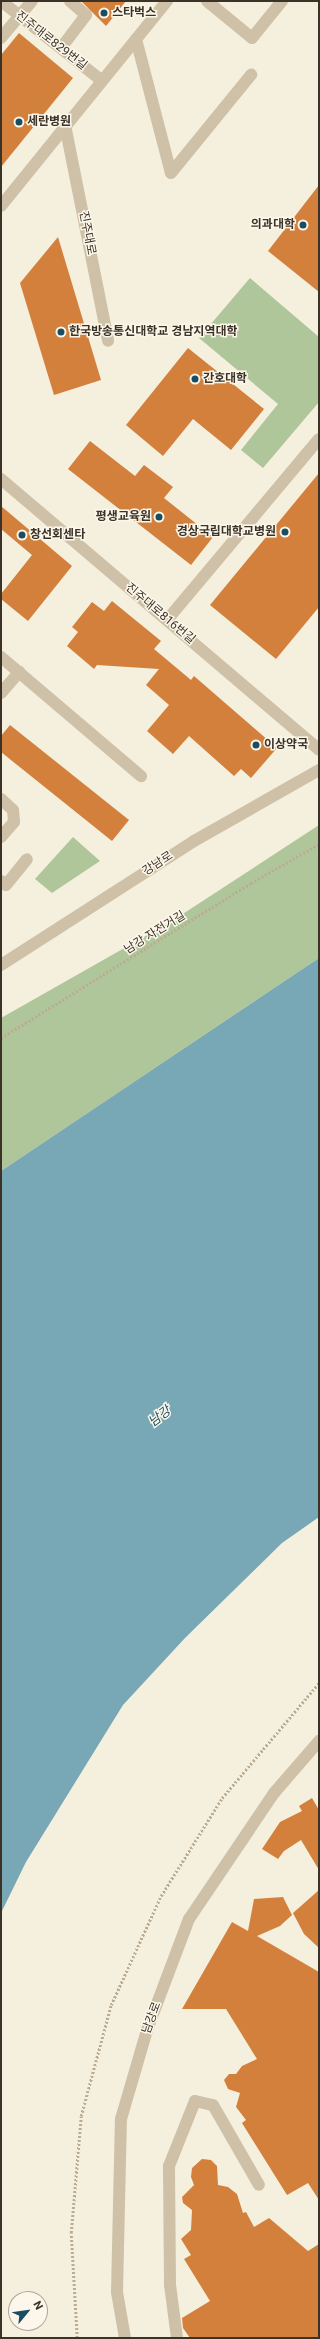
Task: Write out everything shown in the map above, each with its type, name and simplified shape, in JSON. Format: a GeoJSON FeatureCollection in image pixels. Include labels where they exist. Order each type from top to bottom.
{"type":"FeatureCollection","features":[{"type":"Feature","properties":{"kind":"street"},"geometry":{"type":"LineString","coordinates":[[1,38],[32,1]]}},
{"type":"Feature","properties":{"kind":"street"},"geometry":{"type":"LineString","coordinates":[[61,48],[86,15],[70,1]]}},
{"type":"Feature","properties":{"kind":"street"},"geometry":{"type":"LineString","coordinates":[[207,1],[252,38],[282,1]]}},
{"type":"Feature","properties":{"kind":"street","name":"진주대로829번길"},"geometry":{"type":"LineString","coordinates":[[1,2],[101,80]]}},
{"type":"Feature","properties":{"kind":"street"},"geometry":{"type":"LineString","coordinates":[[1,206],[101,80],[136,39],[160,3]]}},
{"type":"Feature","properties":{"kind":"street"},"geometry":{"type":"LineString","coordinates":[[136,39],[171,173],[251,75]]}},
{"type":"Feature","properties":{"kind":"street","name":"진주대로"},"geometry":{"type":"LineString","coordinates":[[65,125],[108,341]]}},
{"type":"Feature","properties":{"kind":"street"},"geometry":{"type":"LineString","coordinates":[[166,620],[319,439]]}},
{"type":"Feature","properties":{"kind":"street","name":"진주대로816번길"},"geometry":{"type":"LineString","coordinates":[[1,479],[319,750]]}},
{"type":"Feature","properties":{"kind":"street"},"geometry":{"type":"LineString","coordinates":[[1,657],[141,776]]}},
{"type":"Feature","properties":{"kind":"street"},"geometry":{"type":"LineString","coordinates":[[1,693],[19,672]]}},
{"type":"Feature","properties":{"kind":"street","name":"강남로"},"geometry":{"type":"LineString","coordinates":[[1,965],[194,841],[319,770]]}},
{"type":"Feature","properties":{"kind":"street"},"geometry":{"type":"LineString","coordinates":[[1,799],[13,810],[14,822],[1,837]]}},
{"type":"Feature","properties":{"kind":"street"},"geometry":{"type":"LineString","coordinates":[[1,881],[6,886],[27,859]]}},
{"type":"Feature","properties":{"kind":"street","name":"남강로"},"geometry":{"type":"LineString","coordinates":[[125,2338],[117,2292],[121,2119],[148,2030],[189,1920],[274,1793],[319,1741]]}},
{"type":"Feature","properties":{"kind":"street"},"geometry":{"type":"LineString","coordinates":[[176,2338],[170,2285],[169,2166],[196,2101],[213,2105],[259,2185]]}},
{"type":"Feature","properties":{"kind":"path","name":"남강 자전거길"},"geometry":{"type":"LineString","coordinates":[[1,1038],[251,883],[319,844]]}},
{"type":"Feature","properties":{"kind":"green space"},"geometry":{"type":"Polygon","coordinates":[[[250,278],[319,337],[319,402],[263,468],[241,450],[278,404],[199,338],[250,278]]]}},
{"type":"Feature","properties":{"kind":"green space"},"geometry":{"type":"Polygon","coordinates":[[[319,825],[319,958],[1,1171],[1,1018],[172,921],[319,825]]]}},
{"type":"Feature","properties":{"kind":"green space"},"geometry":{"type":"Polygon","coordinates":[[[73,837],[100,861],[52,893],[35,879],[73,837]]]}},
{"type":"Feature","properties":{"kind":"water","name":"남강"},"geometry":{"type":"Polygon","coordinates":[[[319,958],[319,1517],[282,1543],[185,1638],[123,1705],[26,1862],[1,1913],[1,1171],[319,958]]]}},
{"type":"Feature","properties":{"kind":"building","name":"스타벅스"},"geometry":{"type":"Polygon","coordinates":[[[81,1],[126,1],[106,26],[81,1]]]}},
{"type":"Feature","properties":{"kind":"building","name":"세란병원"},"geometry":{"type":"Polygon","coordinates":[[[19,33],[73,78],[1,167],[1,55],[19,33]]]}},
{"type":"Feature","properties":{"kind":"building","name":"의과대학"},"geometry":{"type":"Polygon","coordinates":[[[319,185],[319,292],[268,251],[319,185]]]}},
{"type":"Feature","properties":{"kind":"building","name":"한국방송통신대학교 경남지역대학"},"geometry":{"type":"Polygon","coordinates":[[[58,237],[101,380],[54,395],[20,283],[58,237]]]}},
{"type":"Feature","properties":{"kind":"building","name":"간호대학"},"geometry":{"type":"Polygon","coordinates":[[[188,348],[264,409],[231,450],[193,419],[163,456],[126,425],[188,348]]]}},
{"type":"Feature","properties":{"kind":"building","name":"평생교육원"},"geometry":{"type":"Polygon","coordinates":[[[90,441],[135,476],[144,465],[173,487],[164,498],[213,537],[191,565],[68,469],[90,441]]]}},
{"type":"Feature","properties":{"kind":"building"},"geometry":{"type":"Polygon","coordinates":[[[319,473],[319,607],[276,659],[210,605],[319,473]]]}},
{"type":"Feature","properties":{"kind":"building"},"geometry":{"type":"Polygon","coordinates":[[[1,506],[72,566],[28,621],[1,599],[1,594],[32,555],[1,529],[1,506]]]}},
{"type":"Feature","properties":{"kind":"building"},"geometry":{"type":"Polygon","coordinates":[[[112,601],[161,641],[154,649],[191,680],[194,676],[277,748],[251,778],[241,769],[234,776],[189,736],[173,754],[147,731],[169,705],[146,685],[159,669],[97,665],[94,669],[67,646],[78,632],[72,627],[92,602],[104,611],[112,601]]]}},
{"type":"Feature","properties":{"kind":"building"},"geometry":{"type":"Polygon","coordinates":[[[10,725],[129,820],[112,841],[1,752],[1,736],[10,725]]]}},
{"type":"Feature","properties":{"kind":"building"},"geometry":{"type":"Polygon","coordinates":[[[312,1798],[319,1810],[319,1870],[301,1840],[284,1851],[278,1859],[262,1849],[280,1822],[302,1811],[299,1806],[312,1798]]]}},
{"type":"Feature","properties":{"kind":"building"},"geometry":{"type":"Polygon","coordinates":[[[319,1890],[319,1948],[304,1934],[293,1913],[319,1890]]]}},
{"type":"Feature","properties":{"kind":"building"},"geometry":{"type":"Polygon","coordinates":[[[283,1897],[292,1915],[280,1926],[257,1936],[319,1972],[319,2200],[308,2183],[287,2195],[242,2123],[246,2120],[236,2107],[240,2093],[228,2089],[224,2080],[229,2074],[236,2074],[242,2066],[257,2059],[226,2009],[182,2009],[232,1922],[248,1931],[254,1899],[283,1897]]]}},
{"type":"Feature","properties":{"kind":"building"},"geometry":{"type":"Polygon","coordinates":[[[202,2159],[211,2160],[217,2166],[218,2185],[228,2187],[237,2194],[243,2213],[246,2212],[254,2227],[269,2218],[308,2251],[319,2244],[319,2338],[190,2338],[183,2328],[182,2318],[210,2301],[184,2259],[191,2255],[181,2239],[191,2230],[192,2210],[183,2203],[182,2197],[194,2185],[191,2177],[192,2168],[202,2159]]]}},
{"type":"Feature","properties":{"kind":"place","name":"스타벅스"},"geometry":{"type":"Point","coordinates":[104,13]}},
{"type":"Feature","properties":{"kind":"place","name":"세란병원"},"geometry":{"type":"Point","coordinates":[19,122]}},
{"type":"Feature","properties":{"kind":"place","name":"의과대학"},"geometry":{"type":"Point","coordinates":[303,225]}},
{"type":"Feature","properties":{"kind":"place","name":"한국방송통신대학교 경남지역대학"},"geometry":{"type":"Point","coordinates":[61,332]}},
{"type":"Feature","properties":{"kind":"place","name":"간호대학"},"geometry":{"type":"Point","coordinates":[195,379]}},
{"type":"Feature","properties":{"kind":"place","name":"평생교육원"},"geometry":{"type":"Point","coordinates":[159,517]}},
{"type":"Feature","properties":{"kind":"place","name":"경상국립대학교병원"},"geometry":{"type":"Point","coordinates":[285,532]}},
{"type":"Feature","properties":{"kind":"place","name":"창선회센타"},"geometry":{"type":"Point","coordinates":[22,535]}},
{"type":"Feature","properties":{"kind":"place","name":"이상약국"},"geometry":{"type":"Point","coordinates":[256,745]}}]}
